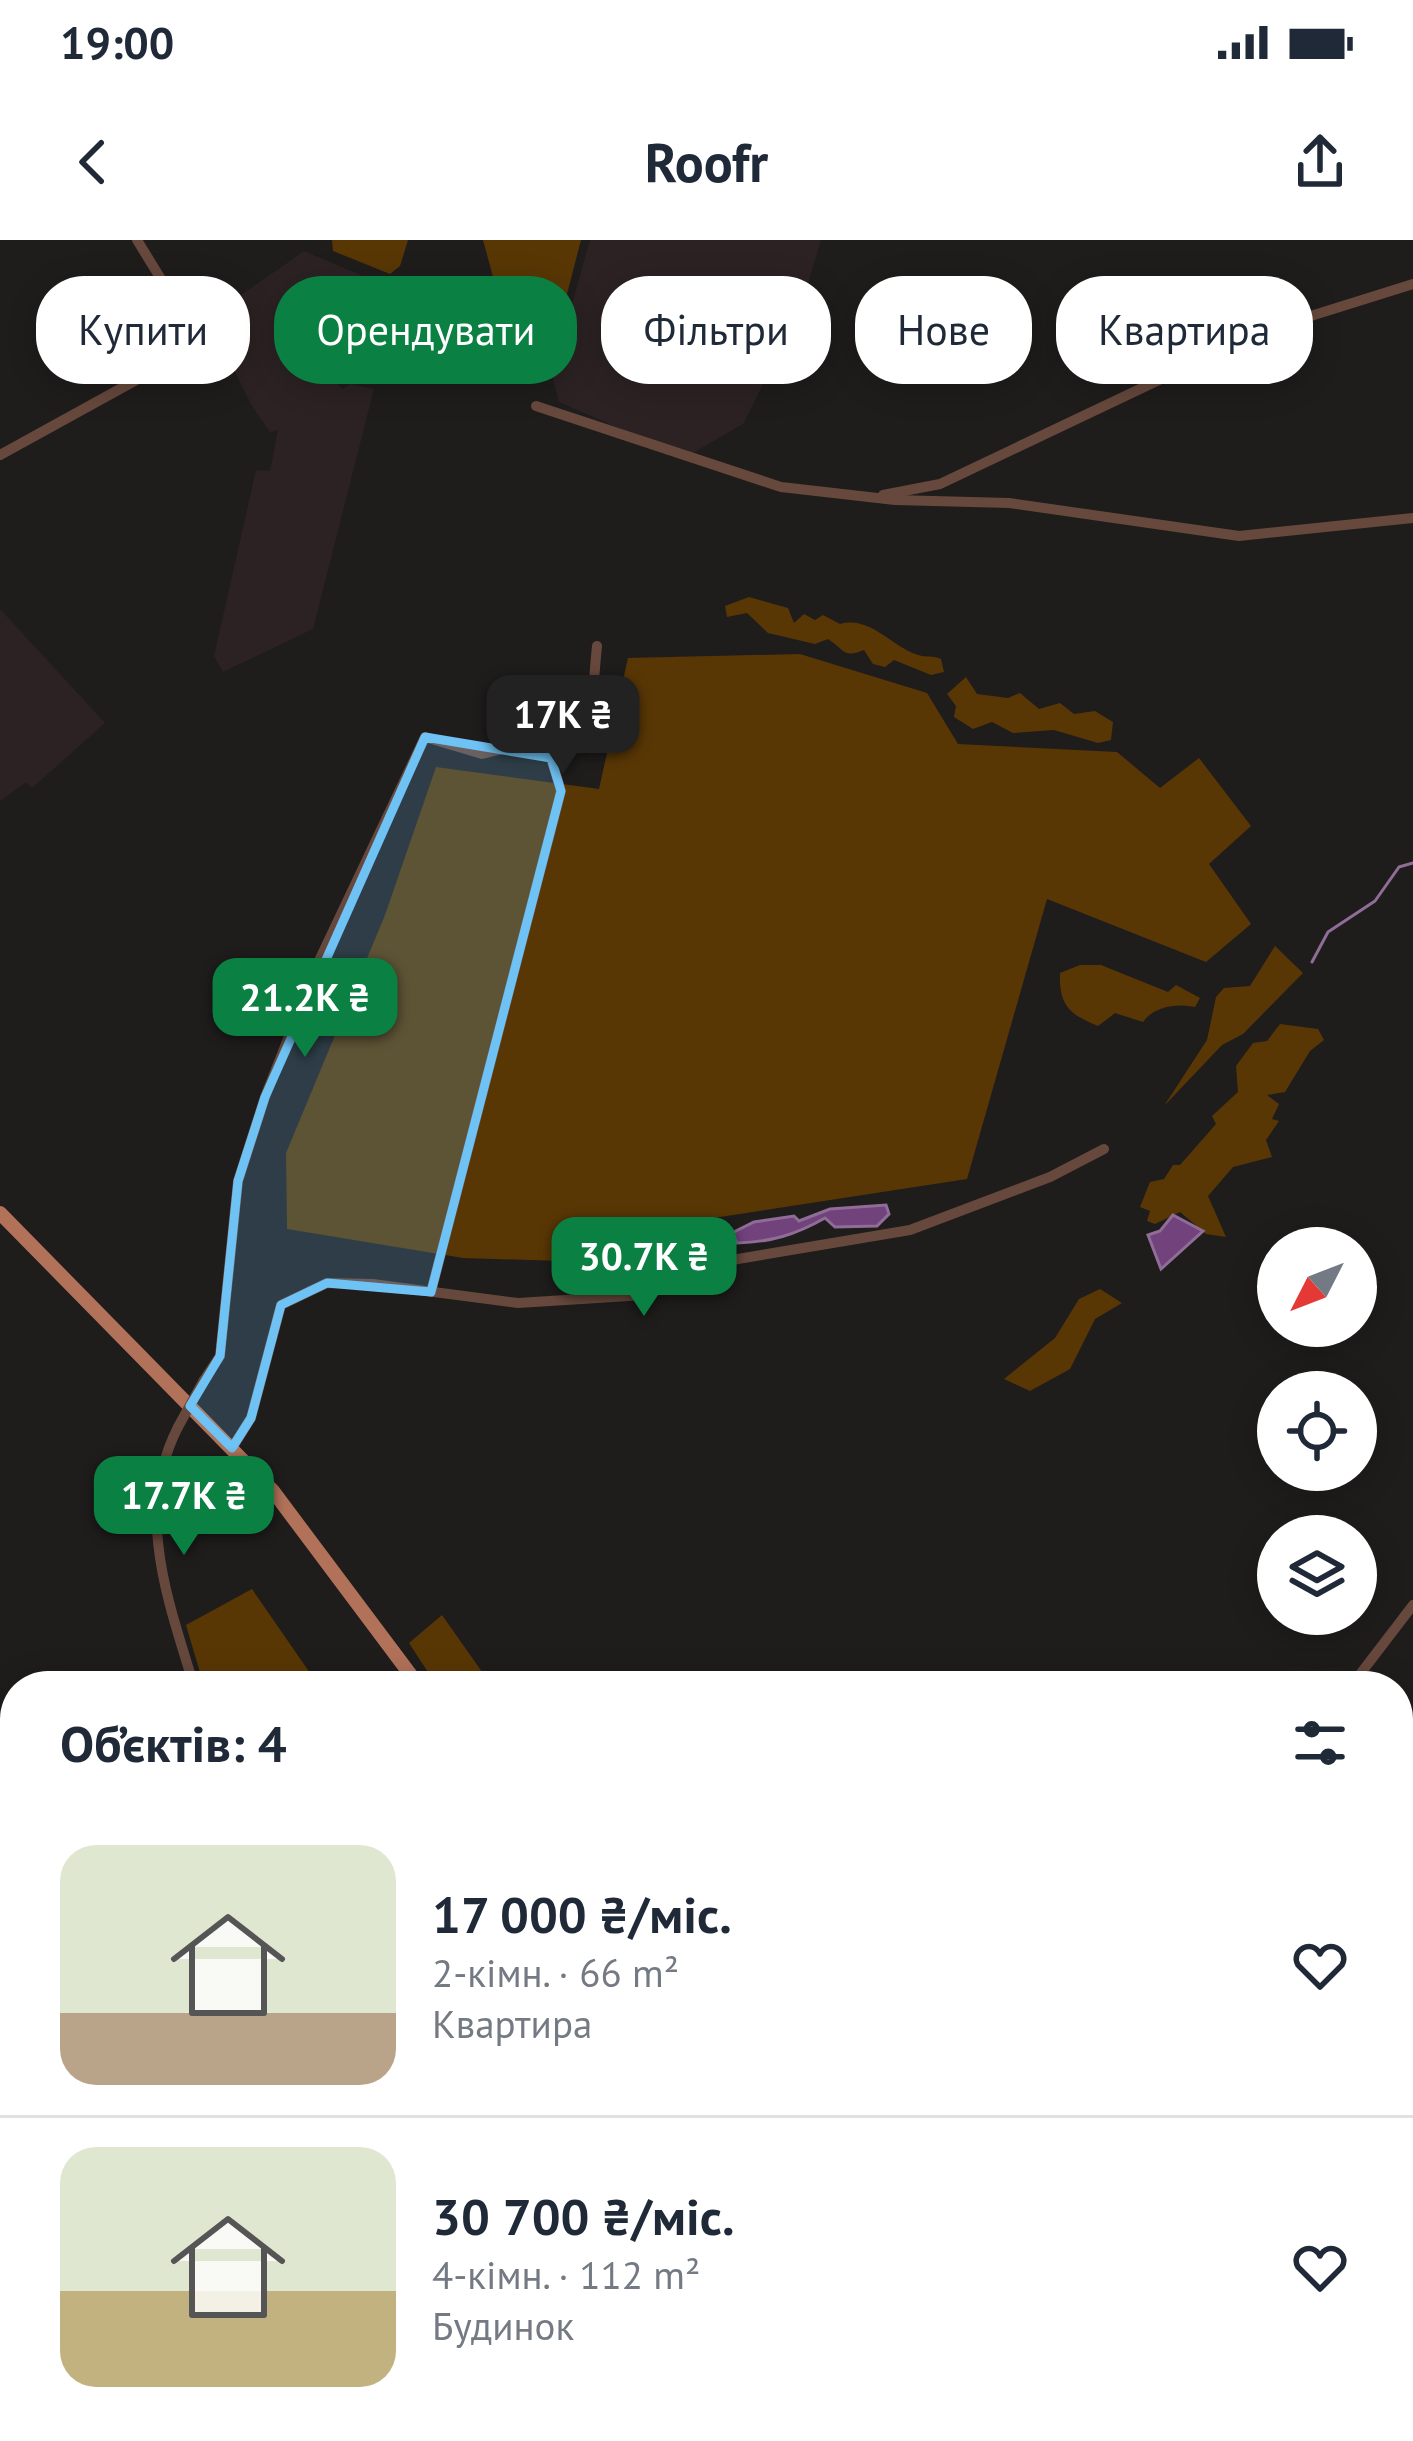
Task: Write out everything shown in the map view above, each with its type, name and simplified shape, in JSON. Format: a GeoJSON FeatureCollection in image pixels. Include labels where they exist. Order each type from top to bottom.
{"type":"FeatureCollection","features":[{"type":"Feature","properties":{"kind":"main road"},"geometry":{"type":"LineString","coordinates":[[0,1213],[274,1491],[408,1671]]}},
{"type":"Feature","properties":{"kind":"street"},"geometry":{"type":"LineString","coordinates":[[0,455],[178,357],[193,341],[188,322],[137,240]]}},
{"type":"Feature","properties":{"kind":"street"},"geometry":{"type":"LineString","coordinates":[[873,497],[940,484],[1260,332],[1413,284]]}},
{"type":"Feature","properties":{"kind":"street"},"geometry":{"type":"LineString","coordinates":[[536,406],[781,487],[1009,503],[1239,536],[1413,518]]}},
{"type":"Feature","properties":{"kind":"street"},"geometry":{"type":"LineString","coordinates":[[189,1671],[167,1603],[157,1537],[158,1473],[178,1427],[220,1355],[238,1181],[265,1096],[318,963],[425,736],[482,754],[515,746],[551,758],[576,744],[588,715],[597,646]]}},
{"type":"Feature","properties":{"kind":"street"},"geometry":{"type":"LineString","coordinates":[[431,1292],[561,791],[551,758]]}},
{"type":"Feature","properties":{"kind":"street"},"geometry":{"type":"LineString","coordinates":[[232,1448],[251,1418],[281,1305],[327,1283],[518,1303],[645,1295],[732,1260],[910,1230],[1050,1177],[1104,1149]]}},
{"type":"Feature","properties":{"kind":"street"},"geometry":{"type":"LineString","coordinates":[[1362,1671],[1413,1605]]}},
{"type":"Feature","properties":{"kind":"highlighted area"},"geometry":{"type":"Polygon","coordinates":[[[425,737],[551,758],[561,791],[431,1292],[327,1283],[281,1305],[251,1418],[232,1448],[190,1406],[220,1356],[238,1181],[265,1097],[425,737]]]}},
{"type":"Feature","properties":{"kind":"shaded area"},"geometry":{"type":"Polygon","coordinates":[[[332,240],[408,240],[400,266],[390,274],[333,251],[332,240]]]}},
{"type":"Feature","properties":{"kind":"shaded area"},"geometry":{"type":"Polygon","coordinates":[[[483,240],[581,240],[572,276],[493,276],[483,240]]]}},
{"type":"Feature","properties":{"kind":"shaded area"},"geometry":{"type":"Polygon","coordinates":[[[590,240],[821,240],[810,276],[601,276],[601,384],[763,384],[743,424],[693,453],[672,451],[559,402],[554,384],[577,384],[577,286],[590,240]]]}},
{"type":"Feature","properties":{"kind":"shaded area"},"geometry":{"type":"Polygon","coordinates":[[[304,251],[363,276],[274,276],[274,384],[338,384],[342,389],[350,384],[374,389],[313,629],[223,672],[214,656],[256,470],[270,471],[278,430],[270,432],[241,384],[250,384],[250,289],[304,251]]]}},
{"type":"Feature","properties":{"kind":"shaded area"},"geometry":{"type":"Polygon","coordinates":[[[749,597],[788,608],[794,623],[804,614],[815,620],[823,615],[840,624],[863,624],[912,653],[941,659],[944,672],[931,675],[894,660],[885,667],[873,664],[864,650],[848,653],[828,639],[815,644],[768,633],[747,613],[727,617],[725,606],[749,597]]]}},
{"type":"Feature","properties":{"kind":"shaded area"},"geometry":{"type":"Polygon","coordinates":[[[0,609],[105,723],[32,788],[26,782],[0,801],[0,609]]]}},
{"type":"Feature","properties":{"kind":"shaded area"},"geometry":{"type":"Polygon","coordinates":[[[800,654],[927,693],[958,744],[1117,752],[1160,788],[1199,758],[1251,826],[1209,864],[1251,924],[1206,962],[1047,899],[967,1179],[642,1229],[595,1262],[463,1258],[287,1229],[286,1153],[385,915],[436,767],[599,789],[628,658],[800,654]]]}},
{"type":"Feature","properties":{"kind":"shaded area"},"geometry":{"type":"Polygon","coordinates":[[[966,677],[977,694],[1008,698],[1020,693],[1039,709],[1060,703],[1074,714],[1095,711],[1113,722],[1111,740],[1098,743],[1054,730],[1013,733],[992,722],[973,729],[954,717],[956,706],[947,694],[966,677]]]}},
{"type":"Feature","properties":{"kind":"shaded area"},"geometry":{"type":"Polygon","coordinates":[[[1275,946],[1303,973],[1243,1034],[1222,1045],[1164,1106],[1207,1040],[1216,997],[1224,988],[1250,986],[1275,946]]]}},
{"type":"Feature","properties":{"kind":"shaded area"},"geometry":{"type":"Polygon","coordinates":[[[1080,965],[1101,965],[1168,992],[1176,985],[1200,998],[1195,1007],[1166,1007],[1143,1022],[1115,1013],[1098,1026],[1073,1012],[1061,993],[1060,973],[1080,965]]]}},
{"type":"Feature","properties":{"kind":"shaded area"},"geometry":{"type":"Polygon","coordinates":[[[1280,1024],[1318,1029],[1324,1040],[1310,1051],[1285,1092],[1267,1095],[1279,1104],[1272,1119],[1279,1121],[1266,1140],[1272,1157],[1233,1167],[1208,1196],[1226,1237],[1206,1234],[1180,1212],[1155,1224],[1147,1221],[1150,1211],[1140,1207],[1150,1182],[1164,1179],[1173,1165],[1180,1165],[1216,1124],[1212,1116],[1238,1092],[1236,1066],[1253,1043],[1267,1041],[1280,1024]]]}},
{"type":"Feature","properties":{"kind":"shaded area"},"geometry":{"type":"Polygon","coordinates":[[[886,1205],[889,1214],[877,1226],[835,1227],[825,1218],[761,1241],[737,1243],[732,1233],[754,1222],[794,1216],[799,1221],[830,1209],[886,1205]]]}},
{"type":"Feature","properties":{"kind":"shaded area"},"geometry":{"type":"Polygon","coordinates":[[[1173,1215],[1203,1231],[1161,1269],[1148,1235],[1160,1231],[1173,1215]]]}},
{"type":"Feature","properties":{"kind":"shaded area"},"geometry":{"type":"Polygon","coordinates":[[[1100,1289],[1122,1303],[1095,1319],[1070,1369],[1030,1391],[1004,1379],[1055,1338],[1079,1299],[1100,1289]]]}},
{"type":"Feature","properties":{"kind":"shaded area"},"geometry":{"type":"Polygon","coordinates":[[[252,1589],[309,1671],[200,1671],[186,1625],[252,1589]]]}},
{"type":"Feature","properties":{"kind":"shaded area"},"geometry":{"type":"Polygon","coordinates":[[[442,1615],[481,1671],[427,1671],[409,1643],[442,1615]]]}},
{"type":"Feature","properties":{"kind":"waterway"},"geometry":{"type":"LineString","coordinates":[[1312,962],[1328,932],[1375,901],[1399,867],[1413,863]]}}]}
